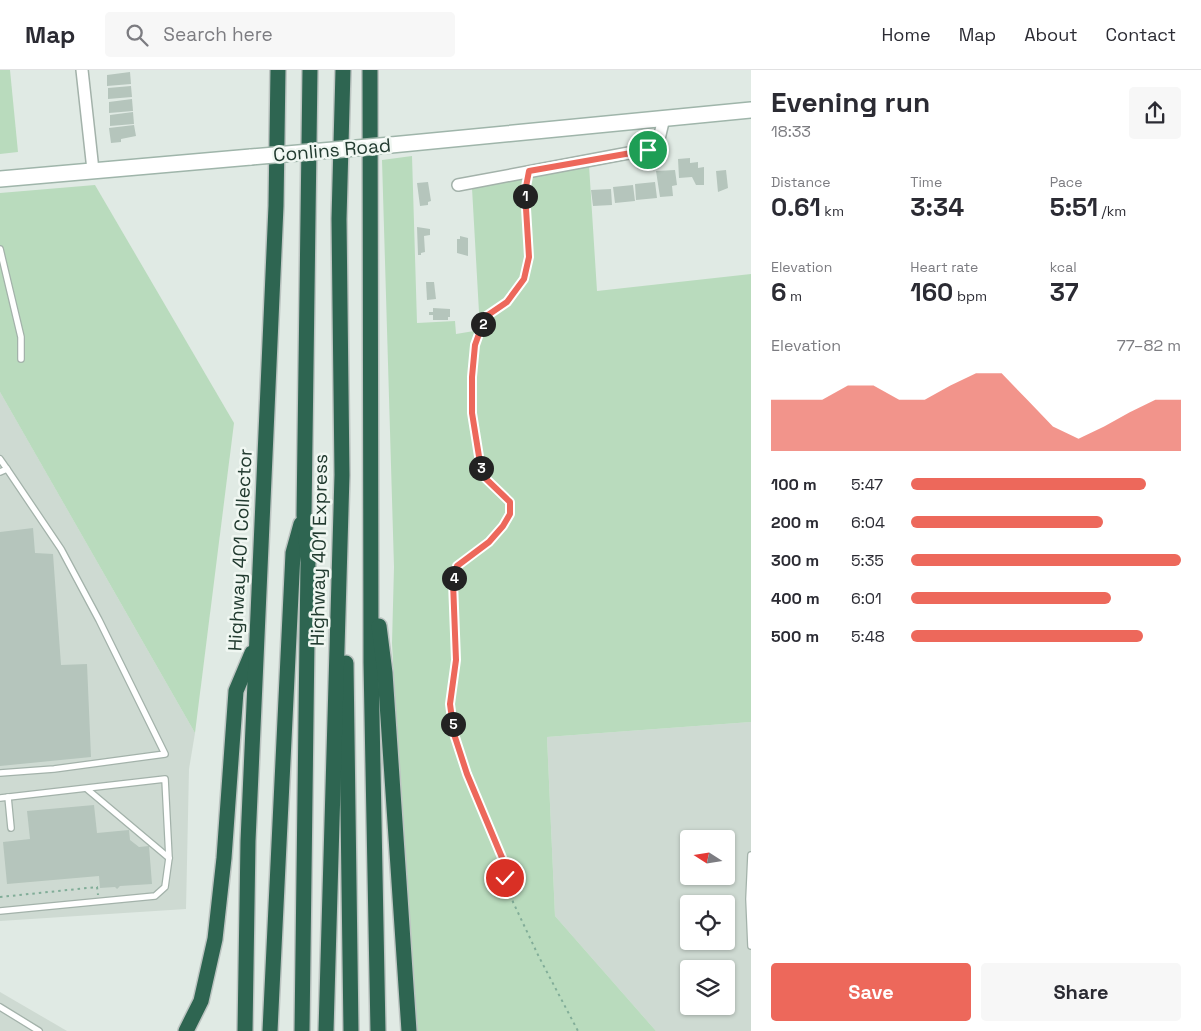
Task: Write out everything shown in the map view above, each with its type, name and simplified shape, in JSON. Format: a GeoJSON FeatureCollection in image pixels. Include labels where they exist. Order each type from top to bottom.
{"type":"FeatureCollection","features":[{"type":"Feature","properties":{"kind":"highway","name":"Highway 401 Collector"},"geometry":{"type":"LineString","coordinates":[[245,1031],[249,832],[276,206],[278,70]]}},
{"type":"Feature","properties":{"kind":"highway","name":"Highway 401 Express"},"geometry":{"type":"LineString","coordinates":[[302,1031],[308,562],[304,516],[310,70]]}},
{"type":"Feature","properties":{"kind":"highway","name":"Highway 401 Express"},"geometry":{"type":"LineString","coordinates":[[326,1031],[342,474],[339,219],[343,70]]}},
{"type":"Feature","properties":{"kind":"highway"},"geometry":{"type":"LineString","coordinates":[[370,70],[371,663],[378,1031]]}},
{"type":"Feature","properties":{"kind":"highway"},"geometry":{"type":"LineString","coordinates":[[342,474],[352,1031]]}},
{"type":"Feature","properties":{"kind":"highway"},"geometry":{"type":"LineString","coordinates":[[270,1031],[293,553],[304,516]]}},
{"type":"Feature","properties":{"kind":"highway"},"geometry":{"type":"LineString","coordinates":[[372,575],[385,674],[408,1031]]}},
{"type":"Feature","properties":{"kind":"highway"},"geometry":{"type":"LineString","coordinates":[[186,1031],[201,1000],[215,939],[224,858],[236,691],[256,642]]}},
{"type":"Feature","properties":{"kind":"street"},"geometry":{"type":"LineString","coordinates":[[82,70],[93,170]]}},
{"type":"Feature","properties":{"kind":"street","name":"Conlins Road"},"geometry":{"type":"LineString","coordinates":[[0,179],[391,145],[751,110]]}},
{"type":"Feature","properties":{"kind":"street"},"geometry":{"type":"LineString","coordinates":[[458,185],[650,150],[658,143],[664,118]]}},
{"type":"Feature","properties":{"kind":"lane"},"geometry":{"type":"LineString","coordinates":[[0,249],[21,337],[21,359]]}},
{"type":"Feature","properties":{"kind":"lane"},"geometry":{"type":"LineString","coordinates":[[0,459],[61,549],[166,754],[54,768],[0,772]]}},
{"type":"Feature","properties":{"kind":"lane"},"geometry":{"type":"LineString","coordinates":[[0,472],[7,469]]}},
{"type":"Feature","properties":{"kind":"lane"},"geometry":{"type":"LineString","coordinates":[[0,798],[165,779],[169,858],[165,887],[155,896],[0,911]]}},
{"type":"Feature","properties":{"kind":"lane"},"geometry":{"type":"LineString","coordinates":[[87,789],[169,858]]}},
{"type":"Feature","properties":{"kind":"lane"},"geometry":{"type":"LineString","coordinates":[[8,797],[11,828]]}},
{"type":"Feature","properties":{"kind":"lane"},"geometry":{"type":"LineString","coordinates":[[751,855],[749,900],[751,946]]}},
{"type":"Feature","properties":{"kind":"lane"},"geometry":{"type":"LineString","coordinates":[[0,1008],[40,1031]]}},
{"type":"Feature","properties":{"kind":"path"},"geometry":{"type":"LineString","coordinates":[[529,171],[525,192],[529,257],[524,279],[507,302],[485,317],[475,345],[472,377],[472,413],[482,475],[510,502],[510,514],[489,542],[457,566],[453,582],[456,660],[450,704],[454,734],[467,774],[503,860],[505,878],[513,902],[539,957],[578,1031]]}},
{"type":"Feature","properties":{"kind":"path"},"geometry":{"type":"LineString","coordinates":[[0,897],[97,887],[99,901]]}},
{"type":"Feature","properties":{"kind":"shaded area"},"geometry":{"type":"Polygon","coordinates":[[[0,392],[195,733],[189,769],[186,909],[0,921],[0,392]]]}},
{"type":"Feature","properties":{"kind":"shaded area"},"geometry":{"type":"Polygon","coordinates":[[[751,722],[751,1031],[656,1031],[555,916],[547,737],[751,722]]]}},
{"type":"Feature","properties":{"kind":"shaded area"},"geometry":{"type":"Polygon","coordinates":[[[0,992],[67,1031],[0,1031],[0,992]]]}},
{"type":"Feature","properties":{"kind":"green space"},"geometry":{"type":"Polygon","coordinates":[[[0,70],[10,70],[18,152],[0,154],[0,70]]]}},
{"type":"Feature","properties":{"kind":"green space"},"geometry":{"type":"Polygon","coordinates":[[[412,156],[417,323],[455,321],[456,334],[480,330],[472,188],[511,177],[589,165],[597,291],[751,274],[751,722],[547,737],[555,916],[656,1031],[416,1031],[404,865],[392,643],[394,567],[382,160],[412,156]]]}},
{"type":"Feature","properties":{"kind":"green space"},"geometry":{"type":"Polygon","coordinates":[[[95,185],[234,423],[195,733],[0,392],[0,193],[95,185]]]}},
{"type":"Feature","properties":{"kind":"building"},"geometry":{"type":"Polygon","coordinates":[[[130,72],[131,84],[107,86],[107,75],[130,72]]]}},
{"type":"Feature","properties":{"kind":"building"},"geometry":{"type":"Polygon","coordinates":[[[131,86],[132,97],[108,99],[108,88],[131,86]]]}},
{"type":"Feature","properties":{"kind":"building"},"geometry":{"type":"Polygon","coordinates":[[[132,99],[133,111],[109,113],[109,102],[132,99]]]}},
{"type":"Feature","properties":{"kind":"building"},"geometry":{"type":"Polygon","coordinates":[[[133,112],[134,124],[110,126],[110,115],[133,112]]]}},
{"type":"Feature","properties":{"kind":"building"},"geometry":{"type":"Polygon","coordinates":[[[134,125],[136,136],[121,139],[121,142],[111,143],[109,128],[134,125]]]}},
{"type":"Feature","properties":{"kind":"building"},"geometry":{"type":"Polygon","coordinates":[[[690,158],[690,163],[698,162],[698,168],[704,167],[704,185],[696,185],[692,177],[679,178],[678,159],[690,158]]]}},
{"type":"Feature","properties":{"kind":"building"},"geometry":{"type":"Polygon","coordinates":[[[675,170],[677,185],[672,186],[673,196],[660,197],[656,171],[675,170]]]}},
{"type":"Feature","properties":{"kind":"building"},"geometry":{"type":"Polygon","coordinates":[[[726,170],[728,188],[718,192],[716,171],[726,170]]]}},
{"type":"Feature","properties":{"kind":"building"},"geometry":{"type":"Polygon","coordinates":[[[428,182],[431,201],[428,202],[428,205],[420,206],[417,183],[428,182]]]}},
{"type":"Feature","properties":{"kind":"building"},"geometry":{"type":"Polygon","coordinates":[[[655,182],[657,198],[636,200],[635,184],[655,182]]]}},
{"type":"Feature","properties":{"kind":"building"},"geometry":{"type":"Polygon","coordinates":[[[633,185],[635,201],[615,203],[613,187],[633,185]]]}},
{"type":"Feature","properties":{"kind":"building"},"geometry":{"type":"Polygon","coordinates":[[[611,189],[612,205],[593,206],[591,190],[611,189]]]}},
{"type":"Feature","properties":{"kind":"building"},"geometry":{"type":"Polygon","coordinates":[[[417,227],[430,229],[430,235],[424,236],[425,252],[421,253],[421,255],[418,255],[417,227]]]}},
{"type":"Feature","properties":{"kind":"building"},"geometry":{"type":"Polygon","coordinates":[[[460,236],[468,238],[468,256],[457,253],[457,239],[460,239],[460,236]]]}},
{"type":"Feature","properties":{"kind":"building"},"geometry":{"type":"Polygon","coordinates":[[[426,282],[434,282],[436,299],[427,300],[426,282]]]}},
{"type":"Feature","properties":{"kind":"building"},"geometry":{"type":"Polygon","coordinates":[[[433,308],[450,309],[450,317],[448,317],[448,320],[433,320],[433,315],[429,315],[429,312],[433,312],[433,308]]]}},
{"type":"Feature","properties":{"kind":"building"},"geometry":{"type":"Polygon","coordinates":[[[33,528],[35,553],[53,554],[61,665],[87,664],[91,757],[0,766],[0,532],[33,528]]]}},
{"type":"Feature","properties":{"kind":"building"},"geometry":{"type":"Polygon","coordinates":[[[94,805],[97,833],[129,830],[130,840],[139,847],[149,846],[152,884],[120,886],[117,889],[115,887],[100,888],[99,876],[7,884],[3,842],[30,839],[27,811],[94,805]]]}},
{"type":"Feature","properties":{"kind":"route"},"geometry":{"type":"LineString","coordinates":[[505,878],[503,860],[467,774],[454,734],[450,704],[456,660],[453,582],[457,566],[489,542],[503,526],[510,514],[510,502],[499,489],[482,475],[472,413],[472,377],[475,345],[485,317],[507,302],[524,279],[529,257],[529,232],[525,192],[529,171],[648,150]]}}]}
